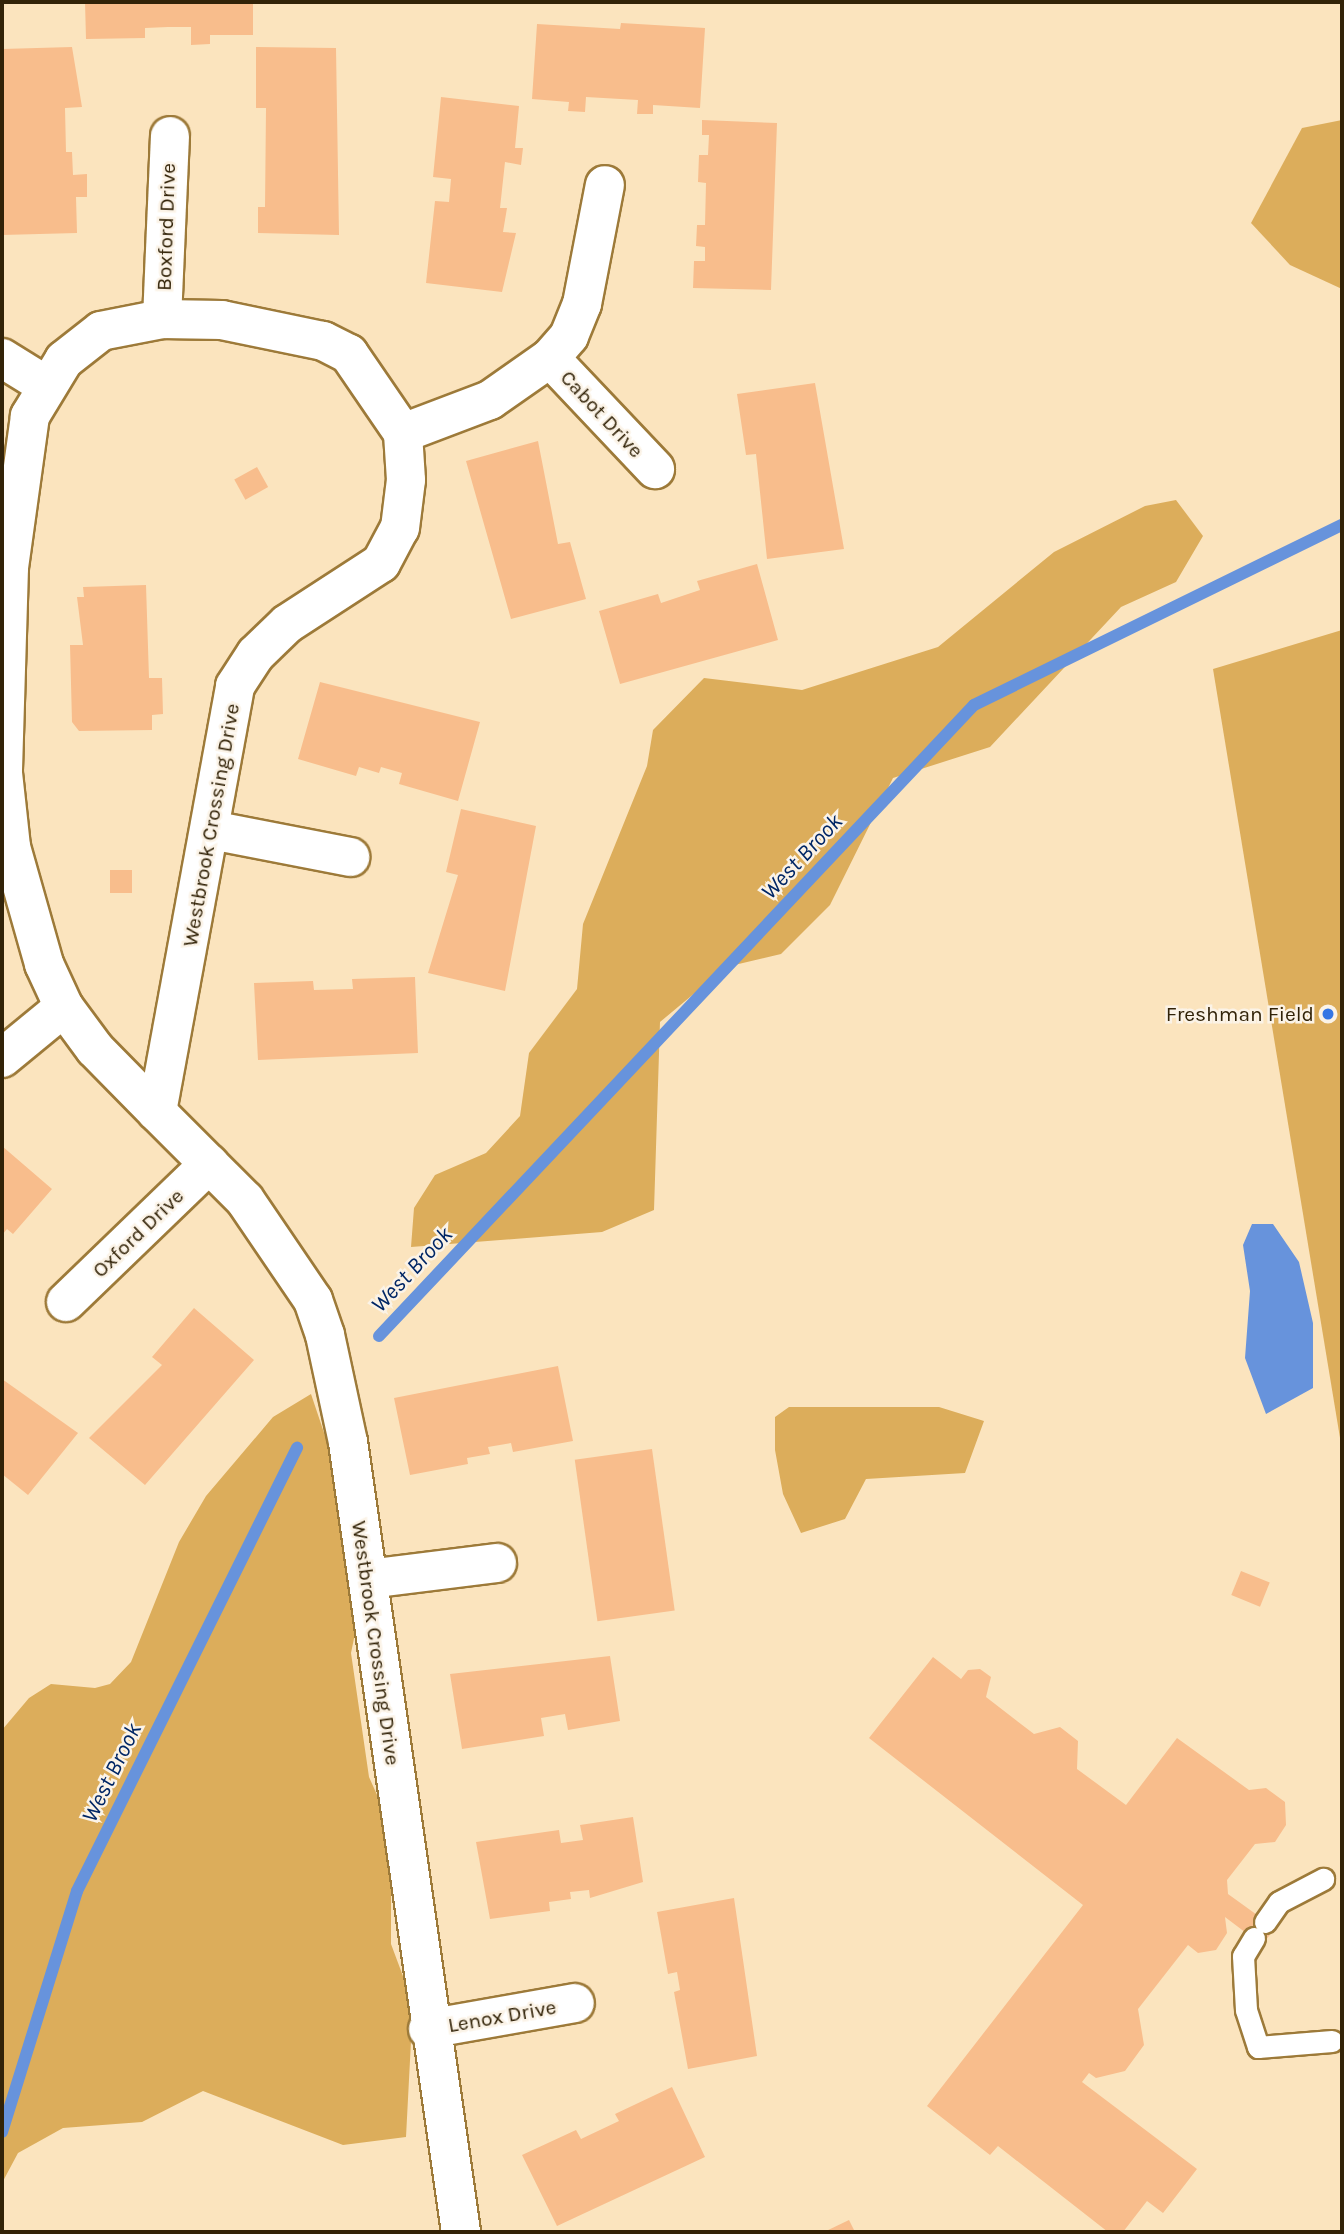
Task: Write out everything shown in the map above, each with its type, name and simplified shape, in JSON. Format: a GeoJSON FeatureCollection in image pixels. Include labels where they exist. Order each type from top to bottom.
{"type":"FeatureCollection","features":[{"type":"Feature","properties":{"kind":"street","name":"Boxford Drive"},"geometry":{"type":"LineString","coordinates":[[162,319],[170,136]]}},
{"type":"Feature","properties":{"kind":"street","name":"Cabot Drive"},"geometry":{"type":"LineString","coordinates":[[403,433],[490,400],[550,358],[569,335],[582,304],[605,185]]}},
{"type":"Feature","properties":{"kind":"street","name":"Westbrook Crossing Drive"},"geometry":{"type":"LineString","coordinates":[[157,1112],[236,686],[256,654],[287,624],[380,563],[400,528],[403,433],[370,377],[349,354],[323,341],[222,320],[162,319],[129,323],[82,341],[44,384],[19,465],[3,773],[11,847],[28,913],[64,1007],[157,1112],[252,1209],[313,1300],[348,1441],[369,1579],[428,2029],[461,2232]]}},
{"type":"Feature","properties":{"kind":"street"},"geometry":{"type":"LineString","coordinates":[[2,358],[44,384]]}},
{"type":"Feature","properties":{"kind":"street","name":"Cabot Drive"},"geometry":{"type":"LineString","coordinates":[[550,358],[654,469]]}},
{"type":"Feature","properties":{"kind":"street"},"geometry":{"type":"LineString","coordinates":[[211,830],[350,857]]}},
{"type":"Feature","properties":{"kind":"street"},"geometry":{"type":"LineString","coordinates":[[2,1058],[64,1007]]}},
{"type":"Feature","properties":{"kind":"street","name":"Oxford Drive"},"geometry":{"type":"LineString","coordinates":[[66,1302],[209,1164]]}},
{"type":"Feature","properties":{"kind":"street"},"geometry":{"type":"LineString","coordinates":[[369,1579],[497,1563]]}},
{"type":"Feature","properties":{"kind":"street","name":"Lenox Drive"},"geometry":{"type":"LineString","coordinates":[[428,2029],[575,2003]]}},
{"type":"Feature","properties":{"kind":"lane"},"geometry":{"type":"LineString","coordinates":[[1323,1879],[1279,1902],[1243,1956],[1246,2010],[1258,2047],[1332,2041]]}},
{"type":"Feature","properties":{"kind":"shaded area"},"geometry":{"type":"Polygon","coordinates":[[[1342,120],[1342,289],[1290,265],[1251,223],[1302,128],[1342,120]]]}},
{"type":"Feature","properties":{"kind":"shaded area"},"geometry":{"type":"Polygon","coordinates":[[[1176,500],[1203,536],[1176,582],[1121,607],[990,747],[893,778],[830,905],[781,954],[726,967],[660,1022],[654,1210],[602,1232],[411,1247],[414,1208],[435,1175],[486,1153],[520,1116],[529,1053],[577,989],[583,924],[647,766],[653,730],[704,678],[802,690],[938,647],[1054,552],[1145,506],[1176,500]]]}},
{"type":"Feature","properties":{"kind":"shaded area"},"geometry":{"type":"Polygon","coordinates":[[[1342,630],[1342,1450],[1213,669],[1342,630]]]}},
{"type":"Feature","properties":{"kind":"shaded area"},"geometry":{"type":"Polygon","coordinates":[[[311,1394],[356,1528],[363,1595],[351,1653],[369,1777],[391,1826],[391,1944],[413,2003],[406,2137],[343,2145],[203,2091],[142,2122],[63,2128],[18,2153],[2,2183],[2,1730],[29,1698],[51,1684],[95,1688],[110,1684],[131,1662],[179,1542],[206,1496],[273,1417],[311,1394]]]}},
{"type":"Feature","properties":{"kind":"shaded area"},"geometry":{"type":"Polygon","coordinates":[[[789,1407],[939,1407],[984,1421],[965,1473],[866,1479],[845,1519],[801,1533],[783,1494],[775,1450],[775,1417],[789,1407]]]}},
{"type":"Feature","properties":{"kind":"water"},"geometry":{"type":"Polygon","coordinates":[[[1252,1224],[1273,1224],[1299,1262],[1313,1323],[1313,1388],[1266,1414],[1245,1358],[1250,1291],[1243,1245],[1252,1224]]]}},
{"type":"Feature","properties":{"kind":"building"},"geometry":{"type":"Polygon","coordinates":[[[85,2],[253,2],[253,35],[210,35],[210,44],[191,45],[191,27],[168,27],[145,28],[145,38],[86,39],[85,2]]]}},
{"type":"Feature","properties":{"kind":"building"},"geometry":{"type":"Polygon","coordinates":[[[621,23],[705,28],[700,108],[653,105],[653,114],[637,114],[638,100],[586,97],[585,112],[568,111],[569,102],[532,99],[537,24],[620,29],[621,23]]]}},
{"type":"Feature","properties":{"kind":"building"},"geometry":{"type":"Polygon","coordinates":[[[72,47],[82,107],[65,108],[66,152],[72,152],[73,175],[87,174],[87,197],[76,197],[77,233],[2,235],[2,49],[72,47]]]}},
{"type":"Feature","properties":{"kind":"building"},"geometry":{"type":"Polygon","coordinates":[[[256,47],[336,48],[339,235],[258,233],[258,207],[265,207],[266,108],[256,108],[256,47]]]}},
{"type":"Feature","properties":{"kind":"building"},"geometry":{"type":"Polygon","coordinates":[[[441,97],[519,106],[515,148],[523,148],[521,165],[505,162],[500,208],[507,208],[503,232],[516,233],[502,292],[426,283],[435,201],[449,202],[451,179],[433,177],[441,97]]]}},
{"type":"Feature","properties":{"kind":"building"},"geometry":{"type":"Polygon","coordinates":[[[702,120],[777,123],[771,290],[693,288],[694,261],[705,261],[705,247],[696,246],[697,225],[705,225],[706,183],[698,182],[699,155],[708,155],[709,135],[702,135],[702,120]]]}},
{"type":"Feature","properties":{"kind":"building"},"geometry":{"type":"Polygon","coordinates":[[[815,383],[844,549],[767,559],[756,454],[746,455],[737,394],[815,383]]]}},
{"type":"Feature","properties":{"kind":"building"},"geometry":{"type":"Polygon","coordinates":[[[538,441],[558,544],[570,542],[586,599],[511,619],[466,461],[538,441]]]}},
{"type":"Feature","properties":{"kind":"building"},"geometry":{"type":"Polygon","coordinates":[[[257,467],[268,487],[245,500],[234,480],[257,467]]]}},
{"type":"Feature","properties":{"kind":"building"},"geometry":{"type":"Polygon","coordinates":[[[757,564],[778,640],[620,684],[599,611],[658,594],[661,603],[700,590],[697,581],[757,564]]]}},
{"type":"Feature","properties":{"kind":"building"},"geometry":{"type":"Polygon","coordinates":[[[146,585],[149,678],[162,678],[163,714],[152,715],[152,730],[79,731],[72,722],[70,645],[83,645],[77,597],[84,597],[83,587],[146,585]]]}},
{"type":"Feature","properties":{"kind":"building"},"geometry":{"type":"Polygon","coordinates":[[[320,682],[480,722],[458,801],[399,784],[402,773],[381,767],[379,773],[359,767],[356,776],[298,759],[320,682]]]}},
{"type":"Feature","properties":{"kind":"building"},"geometry":{"type":"Polygon","coordinates":[[[461,809],[536,826],[505,991],[428,973],[458,875],[446,872],[461,809]]]}},
{"type":"Feature","properties":{"kind":"building"},"geometry":{"type":"Polygon","coordinates":[[[110,870],[132,870],[132,893],[110,893],[110,870]]]}},
{"type":"Feature","properties":{"kind":"building"},"geometry":{"type":"Polygon","coordinates":[[[415,977],[418,1053],[258,1060],[254,983],[313,981],[314,990],[353,989],[352,979],[415,977]]]}},
{"type":"Feature","properties":{"kind":"building"},"geometry":{"type":"Polygon","coordinates":[[[2,1146],[52,1189],[13,1234],[7,1229],[2,1235],[2,1146]]]}},
{"type":"Feature","properties":{"kind":"building"},"geometry":{"type":"Polygon","coordinates":[[[194,1308],[254,1360],[145,1485],[89,1438],[162,1365],[152,1357],[194,1308]]]}},
{"type":"Feature","properties":{"kind":"building"},"geometry":{"type":"Polygon","coordinates":[[[558,1366],[573,1441],[513,1452],[511,1443],[488,1447],[490,1454],[467,1458],[468,1464],[410,1475],[394,1398],[558,1366]]]}},
{"type":"Feature","properties":{"kind":"building"},"geometry":{"type":"Polygon","coordinates":[[[2,1379],[78,1433],[28,1495],[2,1474],[2,1379]]]}},
{"type":"Feature","properties":{"kind":"building"},"geometry":{"type":"Polygon","coordinates":[[[652,1449],[675,1610],[597,1621],[575,1460],[652,1449]]]}},
{"type":"Feature","properties":{"kind":"building"},"geometry":{"type":"Polygon","coordinates":[[[1241,1571],[1270,1583],[1260,1607],[1231,1595],[1241,1571]]]}},
{"type":"Feature","properties":{"kind":"building"},"geometry":{"type":"Polygon","coordinates":[[[610,1656],[620,1721],[568,1730],[565,1714],[541,1718],[544,1736],[462,1749],[450,1674],[610,1656]]]}},
{"type":"Feature","properties":{"kind":"building"},"geometry":{"type":"Polygon","coordinates":[[[933,1657],[961,1679],[968,1670],[980,1669],[991,1677],[986,1697],[1034,1734],[1060,1727],[1078,1741],[1077,1769],[1126,1805],[1177,1738],[1249,1790],[1266,1788],[1285,1802],[1286,1825],[1275,1842],[1255,1844],[1227,1880],[1228,1894],[1275,1928],[1262,1945],[1225,1917],[1227,1933],[1216,1950],[1198,1953],[1188,1945],[1138,2009],[1144,2045],[1125,2071],[1096,2078],[1089,2073],[1082,2082],[1197,2169],[1163,2213],[1147,2201],[1123,2232],[1108,2232],[998,2146],[990,2155],[927,2106],[1083,1905],[869,1738],[933,1657]]]}},
{"type":"Feature","properties":{"kind":"building"},"geometry":{"type":"Polygon","coordinates":[[[633,1817],[643,1882],[590,1898],[589,1890],[570,1892],[571,1899],[549,1902],[550,1911],[490,1919],[476,1842],[559,1830],[561,1843],[583,1840],[580,1825],[633,1817]]]}},
{"type":"Feature","properties":{"kind":"building"},"geometry":{"type":"Polygon","coordinates":[[[734,1898],[757,2056],[688,2069],[674,1992],[680,1990],[677,1972],[668,1974],[657,1912],[734,1898]]]}},
{"type":"Feature","properties":{"kind":"building"},"geometry":{"type":"Polygon","coordinates":[[[672,2087],[705,2157],[557,2226],[522,2155],[576,2130],[581,2139],[619,2121],[615,2114],[672,2087]]]}},
{"type":"Feature","properties":{"kind":"building"},"geometry":{"type":"Polygon","coordinates":[[[849,2220],[855,2232],[824,2232],[849,2220]]]}},
{"type":"Feature","properties":{"kind":"waterway","name":"West Brook"},"geometry":{"type":"LineString","coordinates":[[379,1336],[974,705],[1342,525]]}},
{"type":"Feature","properties":{"kind":"waterway","name":"West Brook"},"geometry":{"type":"LineString","coordinates":[[2,2132],[77,1891],[297,1448]]}},
{"type":"Feature","properties":{"kind":"place","name":"Freshman Field"},"geometry":{"type":"Point","coordinates":[1328,1014]}}]}
